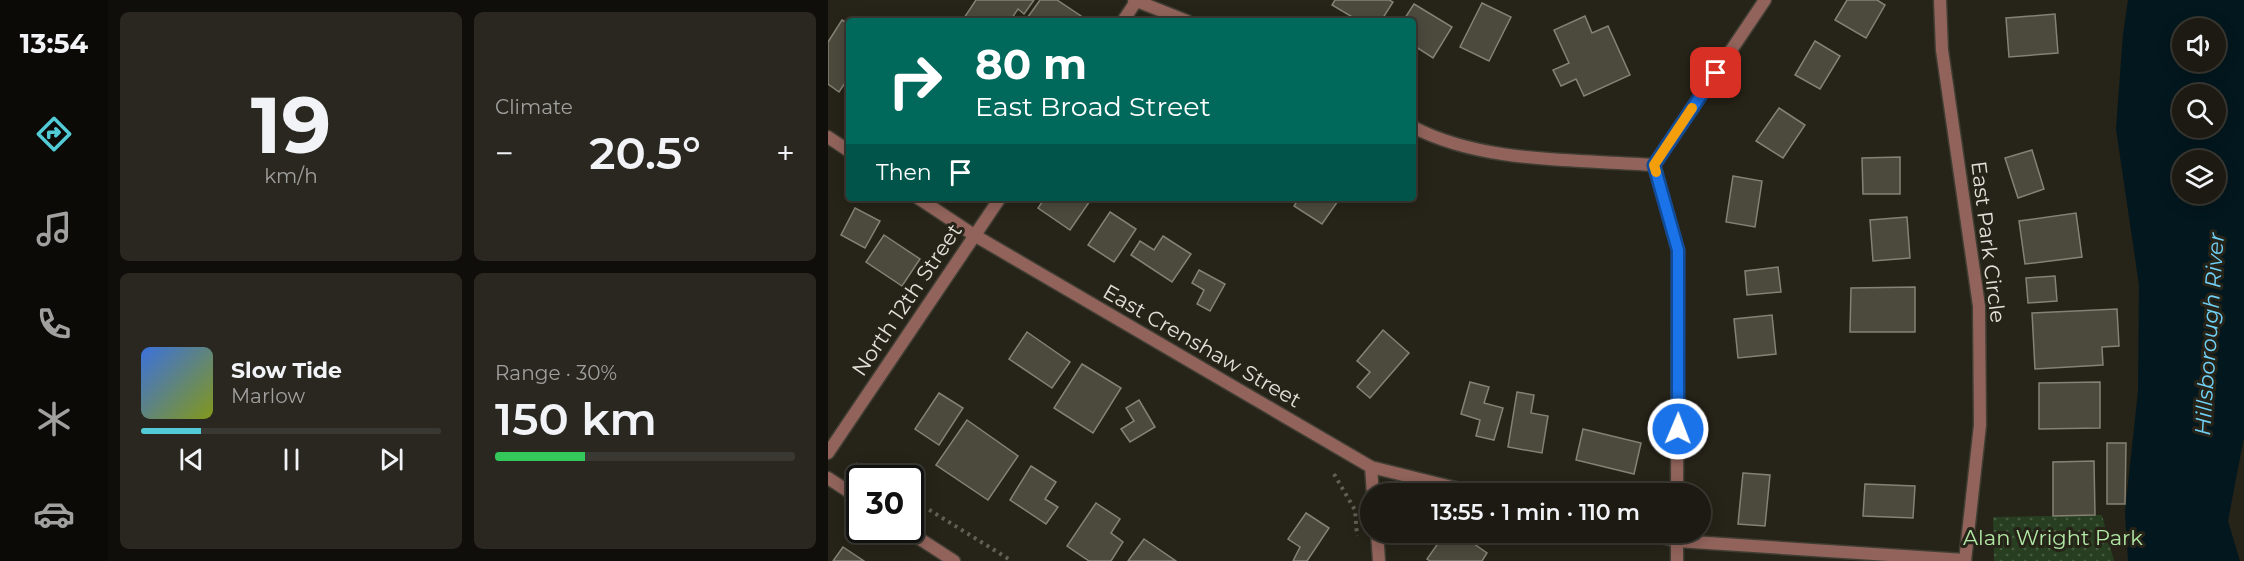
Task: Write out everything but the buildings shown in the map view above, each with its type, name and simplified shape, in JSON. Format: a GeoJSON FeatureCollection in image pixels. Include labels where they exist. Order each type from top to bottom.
{"type":"FeatureCollection","features":[{"type":"Feature","properties":{"kind":"street"},"geometry":{"type":"LineString","coordinates":[[1677,483],[1678,250],[1654,165],[1765,0]]}},
{"type":"Feature","properties":{"kind":"street","name":"East Park Circle"},"geometry":{"type":"LineString","coordinates":[[1940,0],[1942,50],[1979,306],[1980,425],[1965,561]]}},
{"type":"Feature","properties":{"kind":"street"},"geometry":{"type":"LineString","coordinates":[[1125,18],[1136,1],[1179,18]]}},
{"type":"Feature","properties":{"kind":"street"},"geometry":{"type":"LineString","coordinates":[[1416,128],[1433,137],[1504,154],[1654,165]]}},
{"type":"Feature","properties":{"kind":"street"},"geometry":{"type":"LineString","coordinates":[[828,137],[846,149]]}},
{"type":"Feature","properties":{"kind":"street","name":"East Crenshaw Street"},"geometry":{"type":"LineString","coordinates":[[923,201],[974,235],[1371,467],[1436,483]]}},
{"type":"Feature","properties":{"kind":"street","name":"North 12th Street"},"geometry":{"type":"LineString","coordinates":[[828,453],[998,201]]}},
{"type":"Feature","properties":{"kind":"street"},"geometry":{"type":"LineString","coordinates":[[1371,467],[1372,483]]}},
{"type":"Feature","properties":{"kind":"street"},"geometry":{"type":"LineString","coordinates":[[828,478],[846,490]]}},
{"type":"Feature","properties":{"kind":"street"},"geometry":{"type":"LineString","coordinates":[[1711,540],[1965,561]]}},
{"type":"Feature","properties":{"kind":"street"},"geometry":{"type":"LineString","coordinates":[[924,542],[954,561]]}},
{"type":"Feature","properties":{"kind":"street"},"geometry":{"type":"LineString","coordinates":[[1378,543],[1379,561]]}},
{"type":"Feature","properties":{"kind":"street"},"geometry":{"type":"LineString","coordinates":[[1677,543],[1677,561]]}},
{"type":"Feature","properties":{"kind":"path"},"geometry":{"type":"LineString","coordinates":[[1334,474],[1355,510],[1358,542]]}},
{"type":"Feature","properties":{"kind":"path"},"geometry":{"type":"LineString","coordinates":[[924,507],[1012,561]]}},
{"type":"Feature","properties":{"kind":"green space","name":"Alan Wright Park"},"geometry":{"type":"Polygon","coordinates":[[[2102,515],[2114,561],[1994,561],[1993,517],[2102,515]]]}},
{"type":"Feature","properties":{"kind":"water","name":"Hillsborough River"},"geometry":{"type":"Polygon","coordinates":[[[2128,0],[2244,0],[2244,437],[2228,521],[2240,561],[2128,561],[2125,512],[2138,391],[2139,285],[2116,129],[2123,34],[2128,0]]]}},
{"type":"Feature","properties":{"kind":"slow traffic"},"geometry":{"type":"LineString","coordinates":[[1656,172],[1654,165],[1692,108]]}},
{"type":"Feature","properties":{"kind":"route"},"geometry":{"type":"LineString","coordinates":[[1678,429],[1678,250],[1654,165],[1716,73]]}}]}
